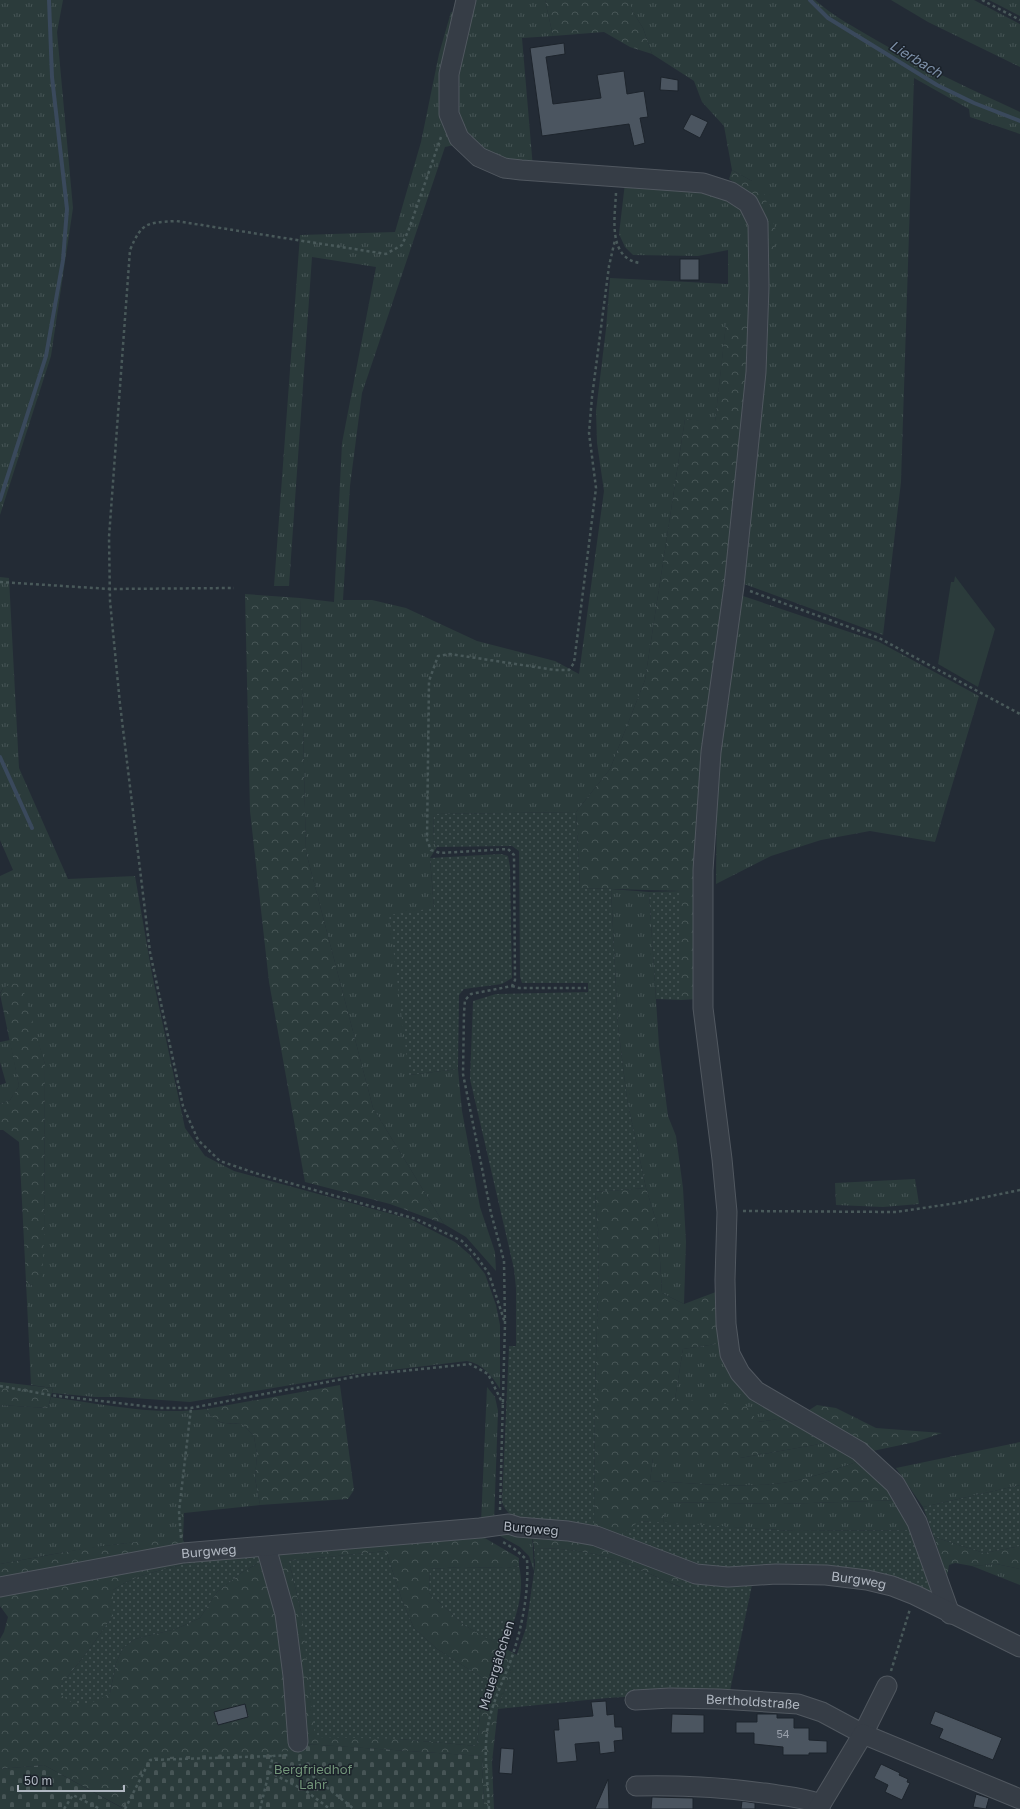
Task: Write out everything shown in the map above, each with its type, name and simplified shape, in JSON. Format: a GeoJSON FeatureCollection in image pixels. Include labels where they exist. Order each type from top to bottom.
{"type":"FeatureCollection","features":[{"type":"Feature","properties":{"kind":"street"},"geometry":{"type":"LineString","coordinates":[[466,0],[449,74],[449,114],[459,138],[479,157],[504,168],[703,183],[731,192],[748,204],[758,223],[759,287],[756,372],[734,586],[711,752],[703,870],[703,1008],[722,1159],[727,1212],[725,1280],[726,1324],[730,1354],[740,1373],[756,1391],[859,1451],[894,1484],[917,1522],[950,1614]]}},
{"type":"Feature","properties":{"kind":"street","name":"Burgweg"},"geometry":{"type":"LineString","coordinates":[[0,1587],[183,1553],[480,1528],[509,1524],[518,1527],[568,1531],[596,1536],[696,1574],[728,1577],[776,1574],[826,1575],[867,1580],[892,1586],[915,1595],[950,1614],[1020,1647]]}},
{"type":"Feature","properties":{"kind":"street"},"geometry":{"type":"LineString","coordinates":[[266,1547],[285,1614],[293,1676],[298,1748]]}},
{"type":"Feature","properties":{"kind":"street"},"geometry":{"type":"LineString","coordinates":[[636,1786],[678,1785],[721,1787],[806,1798],[819,1806],[863,1734],[887,1686]]}},
{"type":"Feature","properties":{"kind":"street","name":"Bertholdstraße"},"geometry":{"type":"LineString","coordinates":[[635,1700],[670,1698],[719,1699],[798,1704],[822,1712],[863,1734],[1020,1799]]}},
{"type":"Feature","properties":{"kind":"path"},"geometry":{"type":"LineString","coordinates":[[982,0],[1020,20]]}},
{"type":"Feature","properties":{"kind":"path"},"geometry":{"type":"LineString","coordinates":[[449,114],[402,245],[386,254],[176,221],[153,223],[139,231],[130,250],[109,537],[110,589],[120,704],[150,952],[183,1106],[198,1140],[220,1161],[254,1173],[416,1219],[462,1241],[477,1257],[489,1274],[505,1322]]}},
{"type":"Feature","properties":{"kind":"path"},"geometry":{"type":"LineString","coordinates":[[512,986],[515,980],[516,957],[514,854],[508,849],[440,853],[431,850],[427,840],[429,681],[438,656],[450,654],[555,670],[569,670],[574,663],[596,488],[589,432],[592,397],[609,266],[615,240],[617,177]]}},
{"type":"Feature","properties":{"kind":"path"},"geometry":{"type":"LineString","coordinates":[[615,240],[626,257],[633,262],[640,263]]}},
{"type":"Feature","properties":{"kind":"path"},"geometry":{"type":"LineString","coordinates":[[0,582],[110,589],[234,588]]}},
{"type":"Feature","properties":{"kind":"path"},"geometry":{"type":"LineString","coordinates":[[734,586],[880,638],[1020,714]]}},
{"type":"Feature","properties":{"kind":"path"},"geometry":{"type":"LineString","coordinates":[[509,1524],[499,1509],[505,1322],[504,1261],[491,1213],[463,1074],[465,1000],[471,994],[512,986],[519,988],[586,988]]}},
{"type":"Feature","properties":{"kind":"path"},"geometry":{"type":"LineString","coordinates":[[727,1212],[896,1212],[957,1203],[1020,1190]]}},
{"type":"Feature","properties":{"kind":"path"},"geometry":{"type":"LineString","coordinates":[[0,1386],[50,1395],[160,1408],[191,1408],[364,1375],[470,1364],[488,1374],[503,1405]]}},
{"type":"Feature","properties":{"kind":"path"},"geometry":{"type":"LineString","coordinates":[[183,1553],[179,1511],[191,1408]]}},
{"type":"Feature","properties":{"kind":"path","name":"Mauergäßchen"},"geometry":{"type":"LineString","coordinates":[[480,1528],[516,1550],[527,1560],[528,1574],[527,1593],[514,1650],[494,1700],[487,1727],[489,1809]]}},
{"type":"Feature","properties":{"kind":"path"},"geometry":{"type":"LineString","coordinates":[[887,1686],[915,1595]]}},
{"type":"Feature","properties":{"kind":"path"},"geometry":{"type":"LineString","coordinates":[[125,1809],[150,1760],[273,1756],[298,1748],[300,1766],[354,1809]]}},
{"type":"Feature","properties":{"kind":"path"},"geometry":{"type":"LineString","coordinates":[[260,1809],[273,1756]]}},
{"type":"Feature","properties":{"kind":"path"},"geometry":{"type":"LineString","coordinates":[[269,1772],[306,1792],[330,1809]]}},
{"type":"Feature","properties":{"kind":"path"},"geometry":{"type":"LineString","coordinates":[[64,1809],[73,1796],[100,1809]]}},
{"type":"Feature","properties":{"kind":"green space"},"geometry":{"type":"Polygon","coordinates":[[[0,0],[63,0],[57,32],[73,208],[51,356],[0,515],[0,0]]]}},
{"type":"Feature","properties":{"kind":"green space"},"geometry":{"type":"Polygon","coordinates":[[[469,0],[545,0],[553,36],[522,38],[533,168],[480,152],[453,112],[469,0]]]}},
{"type":"Feature","properties":{"kind":"green space"},"geometry":{"type":"Polygon","coordinates":[[[545,0],[631,0],[631,9],[643,28],[652,54],[630,47],[604,32],[553,36],[545,0]]]}},
{"type":"Feature","properties":{"kind":"green space"},"geometry":{"type":"Polygon","coordinates":[[[631,0],[815,0],[844,21],[893,50],[947,78],[1020,112],[1020,134],[970,117],[969,109],[914,78],[901,482],[883,635],[744,584],[752,181],[732,170],[724,126],[702,102],[694,81],[652,54],[643,28],[631,9],[631,0]]]}},
{"type":"Feature","properties":{"kind":"green space"},"geometry":{"type":"Polygon","coordinates":[[[891,0],[974,0],[1020,24],[1020,67],[928,22],[891,0]]]}},
{"type":"Feature","properties":{"kind":"green space"},"geometry":{"type":"Polygon","coordinates":[[[989,0],[1020,0],[1020,16],[989,0]]]}},
{"type":"Feature","properties":{"kind":"green space"},"geometry":{"type":"Polygon","coordinates":[[[451,12],[459,14],[454,145],[445,147],[362,393],[350,486],[343,600],[372,600],[406,608],[477,641],[555,661],[579,674],[604,491],[597,443],[596,411],[606,329],[610,278],[728,284],[728,250],[698,256],[633,255],[625,247],[619,234],[625,183],[692,186],[741,203],[749,220],[753,323],[726,324],[715,423],[685,419],[645,680],[610,769],[576,812],[434,814],[433,840],[437,847],[430,858],[434,909],[409,1075],[458,1069],[462,1111],[480,1207],[495,1252],[496,1271],[466,1237],[444,1224],[373,1108],[306,852],[300,598],[334,602],[342,443],[376,267],[312,257],[289,586],[274,586],[300,235],[395,232],[421,142],[439,54],[451,12]]]}},
{"type":"Feature","properties":{"kind":"green space"},"geometry":{"type":"Polygon","coordinates":[[[732,170],[752,181],[764,194],[776,231],[774,259],[764,264],[747,191],[729,179],[732,170]]]}},
{"type":"Feature","properties":{"kind":"green space"},"geometry":{"type":"Polygon","coordinates":[[[726,323],[753,323],[699,999],[681,1000],[681,891],[580,888],[576,812],[610,769],[645,680],[685,419],[715,422],[726,323]]]}},
{"type":"Feature","properties":{"kind":"green space"},"geometry":{"type":"Polygon","coordinates":[[[955,576],[995,629],[978,687],[938,664],[951,582],[954,582],[955,576]]]}},
{"type":"Feature","properties":{"kind":"green space"},"geometry":{"type":"Polygon","coordinates":[[[0,577],[9,578],[19,768],[68,879],[135,876],[152,974],[185,1128],[205,1156],[234,1171],[410,1219],[455,1242],[470,1255],[485,1274],[496,1305],[500,1325],[500,1389],[486,1371],[478,1365],[467,1361],[350,1375],[190,1402],[52,1393],[53,1388],[31,1385],[26,1282],[33,1286],[44,1237],[45,1064],[35,1032],[3,988],[0,993],[0,876],[13,870],[0,840],[0,577]]]}},
{"type":"Feature","properties":{"kind":"green space"},"geometry":{"type":"Polygon","coordinates":[[[245,594],[300,598],[306,852],[373,1108],[444,1224],[390,1204],[305,1182],[269,982],[250,811],[245,594]]]}},
{"type":"Feature","properties":{"kind":"green space"},"geometry":{"type":"Polygon","coordinates":[[[740,595],[879,642],[979,696],[935,842],[870,831],[821,840],[771,856],[716,884],[717,763],[740,595]]]}},
{"type":"Feature","properties":{"kind":"green space"},"geometry":{"type":"Polygon","coordinates":[[[576,812],[580,888],[611,889],[618,1026],[627,1099],[646,1188],[595,1192],[599,1259],[595,1393],[594,1526],[556,1526],[529,1523],[517,1519],[508,1512],[502,1502],[509,1346],[516,1346],[516,1288],[514,1269],[470,1079],[473,1001],[496,994],[588,992],[588,983],[522,983],[520,977],[519,851],[512,846],[437,847],[433,840],[434,814],[576,812]]]}},
{"type":"Feature","properties":{"kind":"green space"},"geometry":{"type":"Polygon","coordinates":[[[501,854],[508,856],[510,867],[512,978],[502,984],[464,989],[459,995],[458,1069],[409,1075],[389,915],[434,908],[430,858],[501,854]]]}},
{"type":"Feature","properties":{"kind":"green space"},"geometry":{"type":"Polygon","coordinates":[[[611,889],[649,892],[659,1046],[668,1116],[676,1136],[683,1188],[686,1242],[684,1304],[662,1293],[658,1227],[646,1188],[627,1099],[618,1026],[611,889]]]}},
{"type":"Feature","properties":{"kind":"green space"},"geometry":{"type":"Polygon","coordinates":[[[681,891],[681,1000],[656,999],[649,892],[681,891]]]}},
{"type":"Feature","properties":{"kind":"green space"},"geometry":{"type":"Polygon","coordinates":[[[13,983],[22,985],[45,1064],[44,1237],[42,1282],[33,1286],[26,1282],[19,1142],[3,1130],[0,1130],[0,1104],[10,1100],[19,1086],[0,994],[3,988],[13,983]]]}},
{"type":"Feature","properties":{"kind":"green space"},"geometry":{"type":"Polygon","coordinates":[[[10,1040],[19,1086],[10,1100],[0,1104],[0,1085],[6,1083],[0,1062],[0,1042],[10,1040]]]}},
{"type":"Feature","properties":{"kind":"green space"},"geometry":{"type":"Polygon","coordinates":[[[915,1179],[919,1204],[883,1207],[836,1205],[835,1183],[915,1179]]]}},
{"type":"Feature","properties":{"kind":"green space"},"geometry":{"type":"Polygon","coordinates":[[[646,1188],[658,1227],[662,1293],[684,1304],[721,1290],[723,1343],[683,1349],[675,1399],[746,1406],[758,1422],[790,1417],[831,1442],[740,1458],[653,1458],[650,1481],[716,1485],[766,1485],[803,1479],[862,1460],[900,1500],[781,1504],[666,1502],[663,1523],[640,1521],[624,1539],[594,1526],[595,1393],[599,1259],[595,1192],[646,1188]]]}},
{"type":"Feature","properties":{"kind":"green space"},"geometry":{"type":"Polygon","coordinates":[[[723,1343],[790,1417],[758,1422],[675,1399],[683,1349],[723,1343]]]}},
{"type":"Feature","properties":{"kind":"green space"},"geometry":{"type":"Polygon","coordinates":[[[0,1382],[53,1388],[48,1408],[0,1405],[0,1382]]]}},
{"type":"Feature","properties":{"kind":"green space"},"geometry":{"type":"Polygon","coordinates":[[[340,1385],[354,1490],[348,1499],[260,1505],[255,1478],[257,1455],[254,1436],[242,1424],[217,1421],[206,1409],[340,1385]]]}},
{"type":"Feature","properties":{"kind":"green space"},"geometry":{"type":"Polygon","coordinates":[[[487,1387],[495,1397],[498,1411],[494,1522],[481,1523],[487,1387]]]}},
{"type":"Feature","properties":{"kind":"green space"},"geometry":{"type":"Polygon","coordinates":[[[51,1397],[109,1406],[148,1410],[187,1411],[206,1409],[217,1421],[242,1424],[254,1436],[257,1455],[255,1478],[260,1505],[184,1513],[183,1540],[137,1542],[114,1545],[0,1564],[0,1405],[48,1408],[51,1397]]]}},
{"type":"Feature","properties":{"kind":"green space"},"geometry":{"type":"Polygon","coordinates":[[[817,1405],[836,1408],[876,1428],[942,1433],[915,1442],[868,1452],[803,1414],[817,1405]]]}},
{"type":"Feature","properties":{"kind":"green space"},"geometry":{"type":"Polygon","coordinates":[[[831,1442],[862,1460],[803,1479],[766,1485],[716,1485],[650,1481],[653,1458],[740,1458],[831,1442]]]}},
{"type":"Feature","properties":{"kind":"green space"},"geometry":{"type":"Polygon","coordinates":[[[1020,1442],[1020,1485],[923,1507],[896,1468],[1020,1442]]]}},
{"type":"Feature","properties":{"kind":"green space"},"geometry":{"type":"Polygon","coordinates":[[[1020,1485],[1020,1546],[984,1553],[934,1537],[923,1507],[1020,1485]]]}},
{"type":"Feature","properties":{"kind":"green space"},"geometry":{"type":"Polygon","coordinates":[[[900,1500],[915,1530],[794,1531],[663,1523],[665,1502],[781,1504],[900,1500]]]}},
{"type":"Feature","properties":{"kind":"green space"},"geometry":{"type":"Polygon","coordinates":[[[640,1521],[794,1531],[915,1530],[939,1592],[931,1597],[698,1569],[624,1539],[622,1534],[640,1521]]]}},
{"type":"Feature","properties":{"kind":"green space"},"geometry":{"type":"Polygon","coordinates":[[[493,1532],[532,1533],[534,1571],[529,1556],[520,1547],[493,1532]]]}},
{"type":"Feature","properties":{"kind":"green space"},"geometry":{"type":"Polygon","coordinates":[[[532,1533],[574,1538],[659,1568],[683,1580],[681,1587],[604,1556],[570,1550],[534,1548],[532,1533]]]}},
{"type":"Feature","properties":{"kind":"green space"},"geometry":{"type":"Polygon","coordinates":[[[478,1534],[519,1558],[519,1566],[506,1568],[462,1567],[430,1569],[429,1593],[464,1625],[517,1655],[498,1709],[492,1762],[494,1809],[484,1809],[482,1756],[305,1744],[294,1751],[123,1808],[44,1765],[0,1769],[0,1639],[4,1632],[8,1617],[0,1606],[0,1593],[189,1558],[189,1563],[140,1576],[113,1590],[113,1616],[85,1655],[60,1686],[110,1693],[116,1663],[123,1648],[135,1639],[176,1629],[200,1618],[217,1592],[241,1573],[285,1548],[478,1534]],[[386,1551],[289,1561],[302,1616],[399,1739],[477,1746],[480,1713],[489,1682],[437,1649],[414,1628],[403,1603],[386,1551]]]}},
{"type":"Feature","properties":{"kind":"green space"},"geometry":{"type":"Polygon","coordinates":[[[934,1537],[984,1553],[1020,1546],[1020,1569],[996,1564],[972,1566],[955,1563],[949,1565],[947,1577],[934,1537]]]}},
{"type":"Feature","properties":{"kind":"green space"},"geometry":{"type":"Polygon","coordinates":[[[152,1540],[183,1540],[188,1549],[0,1584],[0,1564],[87,1548],[152,1540]]]}},
{"type":"Feature","properties":{"kind":"green space"},"geometry":{"type":"Polygon","coordinates":[[[261,1548],[265,1559],[241,1573],[217,1592],[200,1618],[176,1629],[135,1639],[123,1648],[116,1663],[110,1693],[85,1704],[73,1703],[61,1695],[60,1686],[85,1655],[113,1616],[113,1590],[140,1576],[189,1563],[189,1558],[261,1548]]]}},
{"type":"Feature","properties":{"kind":"green space"},"geometry":{"type":"Polygon","coordinates":[[[534,1548],[570,1550],[604,1556],[627,1564],[680,1587],[683,1580],[696,1583],[753,1580],[730,1691],[607,1698],[498,1709],[526,1628],[535,1565],[534,1548]]]}},
{"type":"Feature","properties":{"kind":"green space"},"geometry":{"type":"Polygon","coordinates":[[[386,1551],[403,1603],[414,1628],[437,1649],[489,1682],[480,1713],[477,1746],[399,1739],[315,1737],[302,1616],[289,1561],[386,1551]]]}},
{"type":"Feature","properties":{"kind":"green space"},"geometry":{"type":"Polygon","coordinates":[[[996,1564],[1020,1569],[1020,1585],[972,1566],[996,1564]]]}},
{"type":"Feature","properties":{"kind":"green space"},"geometry":{"type":"Polygon","coordinates":[[[519,1566],[521,1587],[518,1608],[504,1648],[464,1625],[429,1593],[430,1569],[462,1567],[506,1568],[519,1566]]]}},
{"type":"Feature","properties":{"kind":"green space","name":"Bergfriedhof Lahr"},"geometry":{"type":"Polygon","coordinates":[[[293,1744],[482,1756],[484,1809],[0,1809],[0,1769],[44,1765],[122,1808],[147,1758],[293,1751],[293,1744]]]}},
{"type":"Feature","properties":{"kind":"building"},"geometry":{"type":"Polygon","coordinates":[[[564,43],[565,54],[546,57],[553,104],[601,98],[597,75],[624,71],[627,94],[644,91],[648,117],[640,118],[645,143],[634,146],[629,124],[542,136],[530,48],[564,43]]]}},
{"type":"Feature","properties":{"kind":"building"},"geometry":{"type":"Polygon","coordinates":[[[661,77],[678,80],[678,91],[660,90],[661,77]]]}},
{"type":"Feature","properties":{"kind":"building"},"geometry":{"type":"Polygon","coordinates":[[[691,114],[708,122],[700,138],[683,129],[691,114]]]}},
{"type":"Feature","properties":{"kind":"building"},"geometry":{"type":"Polygon","coordinates":[[[680,259],[699,259],[699,280],[680,280],[680,259]]]}},
{"type":"Feature","properties":{"kind":"building"},"geometry":{"type":"Polygon","coordinates":[[[606,1701],[607,1715],[614,1714],[615,1727],[622,1727],[623,1740],[614,1741],[615,1752],[600,1754],[599,1742],[575,1744],[577,1761],[557,1763],[554,1730],[559,1730],[558,1719],[593,1716],[591,1702],[606,1701]]]}},
{"type":"Feature","properties":{"kind":"building"},"geometry":{"type":"Polygon","coordinates":[[[245,1704],[248,1717],[218,1725],[214,1712],[245,1704]]]}},
{"type":"Feature","properties":{"kind":"building"},"geometry":{"type":"Polygon","coordinates":[[[935,1711],[1002,1738],[993,1760],[939,1738],[943,1729],[930,1724],[935,1711]]]}},
{"type":"Feature","properties":{"kind":"building"},"geometry":{"type":"Polygon","coordinates":[[[672,1714],[704,1715],[704,1733],[671,1733],[672,1714]]]}},
{"type":"Feature","properties":{"kind":"building"},"geometry":{"type":"Polygon","coordinates":[[[757,1714],[777,1714],[777,1718],[794,1718],[794,1728],[809,1728],[809,1740],[827,1741],[827,1753],[783,1755],[783,1747],[754,1744],[754,1733],[736,1733],[736,1722],[757,1722],[757,1714]]]}},
{"type":"Feature","properties":{"kind":"building"},"geometry":{"type":"Polygon","coordinates":[[[501,1748],[514,1749],[512,1774],[499,1773],[501,1748]]]}},
{"type":"Feature","properties":{"kind":"building"},"geometry":{"type":"Polygon","coordinates":[[[881,1764],[900,1773],[899,1775],[908,1779],[907,1782],[910,1783],[902,1800],[885,1792],[888,1785],[874,1778],[881,1764]]]}},
{"type":"Feature","properties":{"kind":"building"},"geometry":{"type":"Polygon","coordinates":[[[608,1779],[609,1809],[595,1809],[608,1779]]]}},
{"type":"Feature","properties":{"kind":"building"},"geometry":{"type":"Polygon","coordinates":[[[976,1794],[989,1798],[986,1809],[973,1807],[976,1794]]]}},
{"type":"Feature","properties":{"kind":"building"},"geometry":{"type":"Polygon","coordinates":[[[652,1797],[693,1798],[693,1809],[651,1809],[652,1797]]]}},
{"type":"Feature","properties":{"kind":"building"},"geometry":{"type":"Polygon","coordinates":[[[742,1801],[755,1803],[755,1809],[741,1809],[742,1801]]]}},
{"type":"Feature","properties":{"kind":"waterway"},"geometry":{"type":"LineString","coordinates":[[0,500],[46,356],[63,260],[67,209],[52,77],[49,0]]}},
{"type":"Feature","properties":{"kind":"waterway","name":"Lierbach"},"geometry":{"type":"LineString","coordinates":[[810,0],[828,18],[937,85],[974,103],[1020,121]]}},
{"type":"Feature","properties":{"kind":"waterway"},"geometry":{"type":"LineString","coordinates":[[0,757],[32,828]]}}]}
